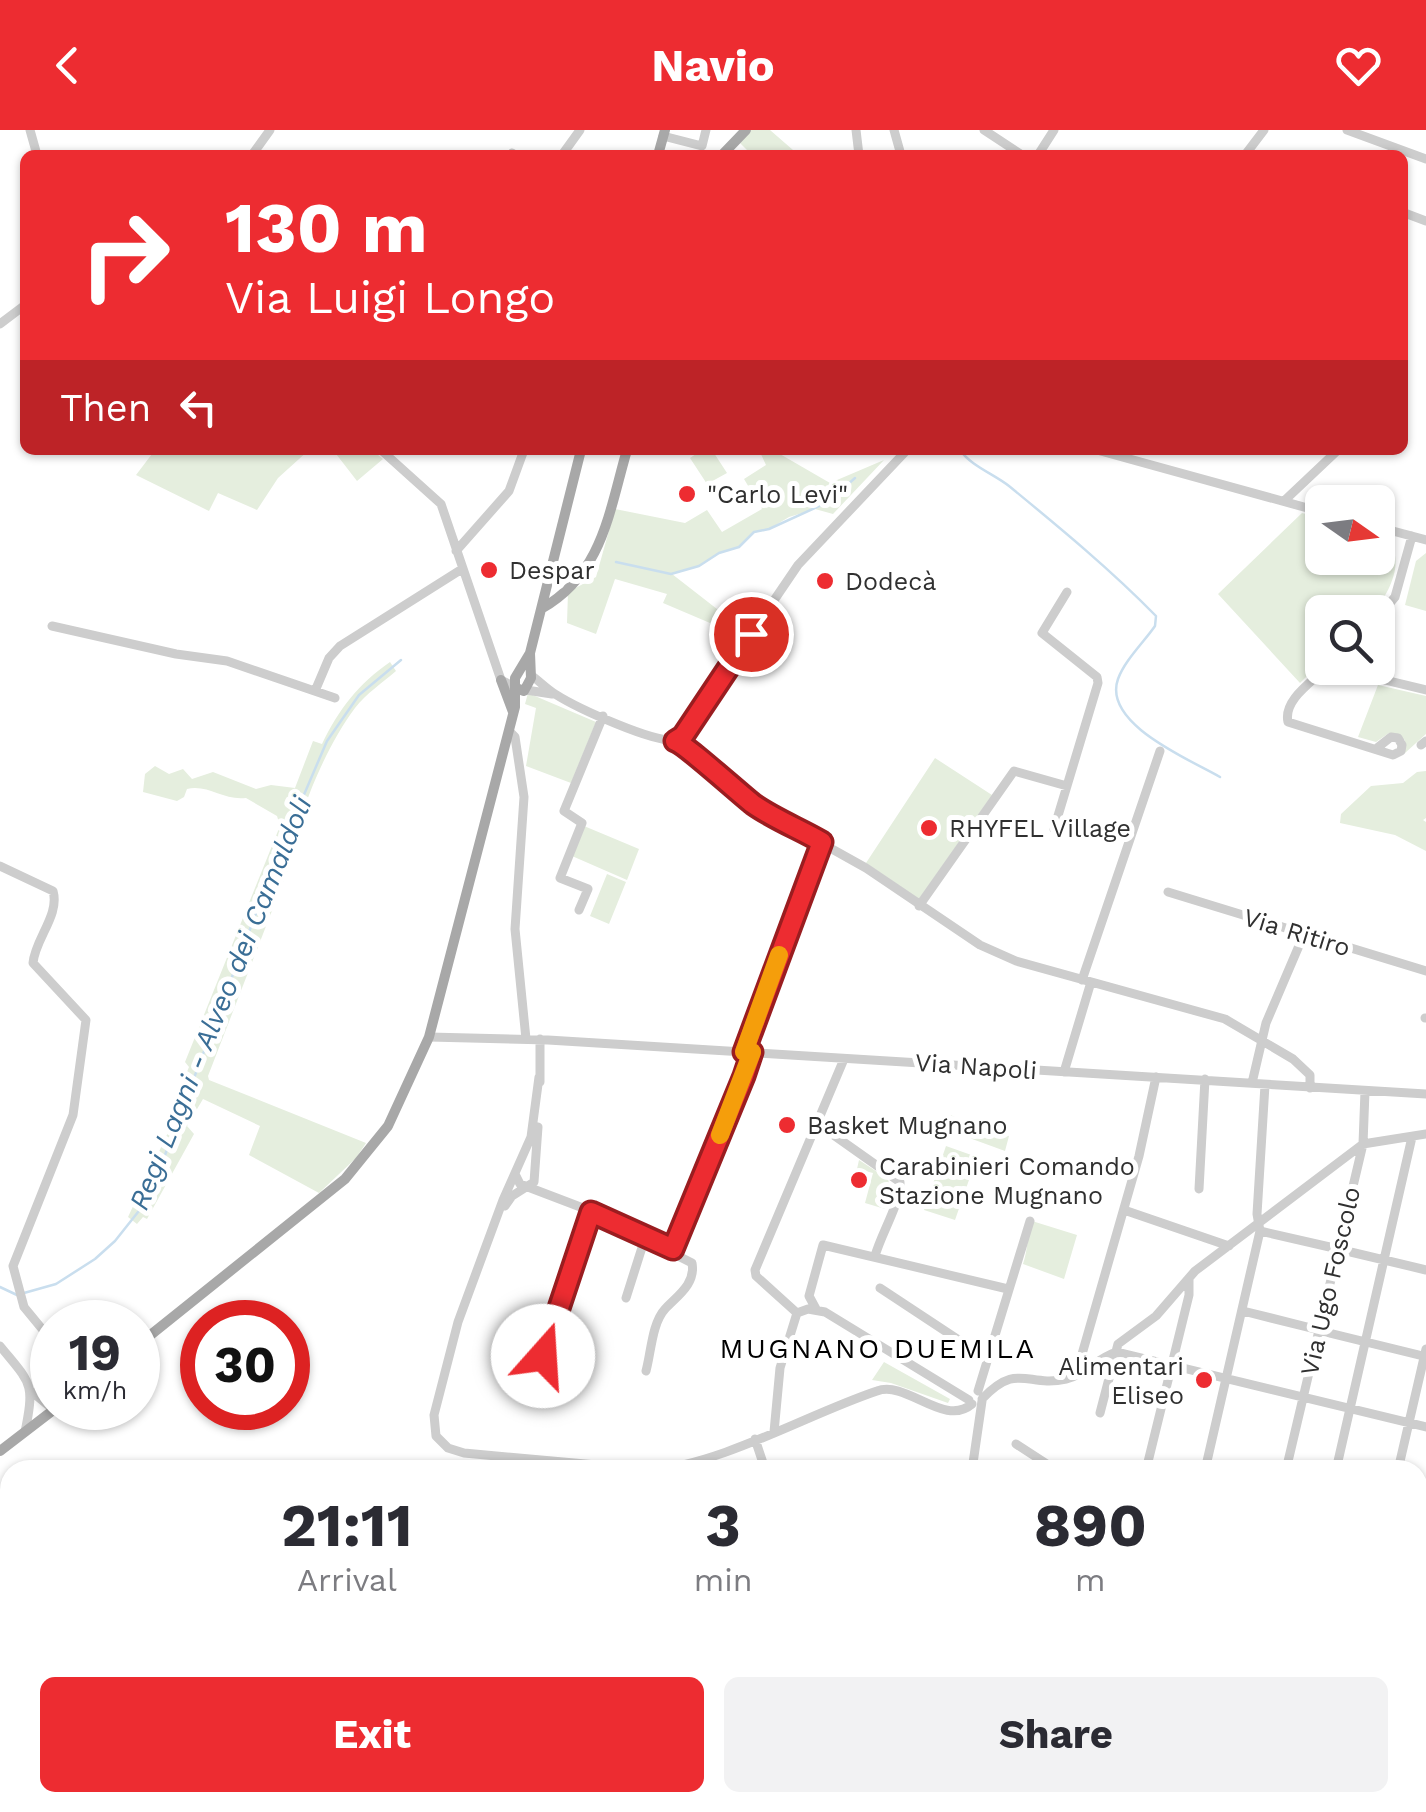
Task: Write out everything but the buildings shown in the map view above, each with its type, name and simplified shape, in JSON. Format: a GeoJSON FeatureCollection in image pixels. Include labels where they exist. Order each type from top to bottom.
{"type":"FeatureCollection","features":[{"type":"Feature","properties":{"kind":"main road"},"geometry":{"type":"LineString","coordinates":[[727,150],[746,130]]}},
{"type":"Feature","properties":{"kind":"main road"},"geometry":{"type":"LineString","coordinates":[[160,1327],[346,1179],[388,1126],[429,1037],[520,689],[516,678],[527,673],[580,455]]}},
{"type":"Feature","properties":{"kind":"main road"},"geometry":{"type":"LineString","coordinates":[[542,608],[594,559],[625,455]]}},
{"type":"Feature","properties":{"kind":"main road"},"geometry":{"type":"LineString","coordinates":[[550,574],[559,582],[576,578]]}},
{"type":"Feature","properties":{"kind":"main road"},"geometry":{"type":"LineString","coordinates":[[501,680],[514,710]]}},
{"type":"Feature","properties":{"kind":"main road"},"geometry":{"type":"LineString","coordinates":[[0,1451],[30,1429]]}},
{"type":"Feature","properties":{"kind":"street"},"geometry":{"type":"LineString","coordinates":[[254,150],[270,130]]}},
{"type":"Feature","properties":{"kind":"street"},"geometry":{"type":"LineString","coordinates":[[664,133],[702,146],[706,130]]}},
{"type":"Feature","properties":{"kind":"street"},"geometry":{"type":"LineString","coordinates":[[984,130],[1014,150]]}},
{"type":"Feature","properties":{"kind":"street"},"geometry":{"type":"LineString","coordinates":[[1346,130],[1401,150]]}},
{"type":"Feature","properties":{"kind":"street"},"geometry":{"type":"LineString","coordinates":[[0,324],[20,309]]}},
{"type":"Feature","properties":{"kind":"street"},"geometry":{"type":"LineString","coordinates":[[386,455],[441,504],[501,680],[520,689],[555,694]]}},
{"type":"Feature","properties":{"kind":"street"},"geometry":{"type":"LineString","coordinates":[[456,552],[509,491],[522,455]]}},
{"type":"Feature","properties":{"kind":"street"},"geometry":{"type":"LineString","coordinates":[[498,665],[527,673],[555,694],[657,740],[675,741],[683,736],[798,564],[901,455]]}},
{"type":"Feature","properties":{"kind":"street"},"geometry":{"type":"LineString","coordinates":[[1115,455],[1305,507]]}},
{"type":"Feature","properties":{"kind":"street"},"geometry":{"type":"LineString","coordinates":[[1284,501],[1333,455]]}},
{"type":"Feature","properties":{"kind":"street"},"geometry":{"type":"LineString","coordinates":[[1395,531],[1426,540]]}},
{"type":"Feature","properties":{"kind":"street"},"geometry":{"type":"LineString","coordinates":[[1395,597],[1412,536]]}},
{"type":"Feature","properties":{"kind":"street"},"geometry":{"type":"LineString","coordinates":[[314,691],[340,646],[462,568]]}},
{"type":"Feature","properties":{"kind":"street"},"geometry":{"type":"LineString","coordinates":[[1054,829],[1098,683],[1097,677],[1042,633],[1067,592]]}},
{"type":"Feature","properties":{"kind":"street"},"geometry":{"type":"LineString","coordinates":[[52,626],[176,654],[227,661],[335,698]]}},
{"type":"Feature","properties":{"kind":"street"},"geometry":{"type":"LineString","coordinates":[[1395,683],[1426,690]]}},
{"type":"Feature","properties":{"kind":"street"},"geometry":{"type":"LineString","coordinates":[[1309,685],[1290,703],[1288,722],[1377,748]]}},
{"type":"Feature","properties":{"kind":"street"},"geometry":{"type":"LineString","coordinates":[[579,910],[588,889],[560,878],[582,823],[564,812],[603,716]]}},
{"type":"Feature","properties":{"kind":"street"},"geometry":{"type":"LineString","coordinates":[[509,731],[517,748],[524,797],[515,929],[526,1039]]}},
{"type":"Feature","properties":{"kind":"street"},"geometry":{"type":"LineString","coordinates":[[675,741],[678,750],[693,757],[755,806],[878,876],[980,945],[1016,961],[1217,1016],[1293,1059],[1310,1075],[1310,1088]]}},
{"type":"Feature","properties":{"kind":"street"},"geometry":{"type":"LineString","coordinates":[[1064,1072],[1086,981],[1160,751]]}},
{"type":"Feature","properties":{"kind":"street"},"geometry":{"type":"LineString","coordinates":[[919,906],[1014,772],[1066,786]]}},
{"type":"Feature","properties":{"kind":"street"},"geometry":{"type":"LineString","coordinates":[[671,1250],[748,1052],[822,842]]}},
{"type":"Feature","properties":{"kind":"street"},"geometry":{"type":"LineString","coordinates":[[0,866],[53,891],[55,906],[32,963],[86,1020],[72,1115],[13,1266],[19,1293],[30,1309]]}},
{"type":"Feature","properties":{"kind":"street","name":"Via Ritiro"},"geometry":{"type":"LineString","coordinates":[[1168,892],[1426,972]]}},
{"type":"Feature","properties":{"kind":"street"},"geometry":{"type":"LineString","coordinates":[[1252,1084],[1261,1038],[1304,934]]}},
{"type":"Feature","properties":{"kind":"street","name":"Via Napoli"},"geometry":{"type":"LineString","coordinates":[[429,1037],[526,1039],[1426,1094]]}},
{"type":"Feature","properties":{"kind":"street"},"geometry":{"type":"LineString","coordinates":[[494,1222],[512,1196],[534,1182],[532,1150],[540,1040]]}},
{"type":"Feature","properties":{"kind":"street"},"geometry":{"type":"LineString","coordinates":[[798,1313],[756,1276],[755,1270],[844,1058]]}},
{"type":"Feature","properties":{"kind":"street"},"geometry":{"type":"LineString","coordinates":[[1076,1375],[1124,1210],[1156,1077]]}},
{"type":"Feature","properties":{"kind":"street"},"geometry":{"type":"LineString","coordinates":[[1199,1189],[1205,1079]]}},
{"type":"Feature","properties":{"kind":"street"},"geometry":{"type":"LineString","coordinates":[[1207,1460],[1259,1227],[1265,1085]]}},
{"type":"Feature","properties":{"kind":"street","name":"Via Ugo Foscolo"},"geometry":{"type":"LineString","coordinates":[[1288,1460],[1363,1144],[1365,1091]]}},
{"type":"Feature","properties":{"kind":"street"},"geometry":{"type":"LineString","coordinates":[[818,1124],[900,1182],[900,1197],[884,1224],[875,1256]]}},
{"type":"Feature","properties":{"kind":"street"},"geometry":{"type":"LineString","coordinates":[[1100,1413],[1122,1340],[1156,1316],[1189,1277],[1363,1144],[1426,1134]]}},
{"type":"Feature","properties":{"kind":"street"},"geometry":{"type":"LineString","coordinates":[[1338,1460],[1412,1137]]}},
{"type":"Feature","properties":{"kind":"street"},"geometry":{"type":"LineString","coordinates":[[532,1150],[494,1222],[458,1322],[434,1416],[436,1436],[448,1448],[541,1460]]}},
{"type":"Feature","properties":{"kind":"street"},"geometry":{"type":"LineString","coordinates":[[516,1174],[520,1184],[591,1212],[692,1263],[693,1273],[680,1296],[662,1314],[646,1371]]}},
{"type":"Feature","properties":{"kind":"street"},"geometry":{"type":"LineString","coordinates":[[1124,1210],[1229,1246]]}},
{"type":"Feature","properties":{"kind":"street"},"geometry":{"type":"LineString","coordinates":[[543,1356],[591,1212]]}},
{"type":"Feature","properties":{"kind":"street"},"geometry":{"type":"LineString","coordinates":[[974,1460],[978,1431],[976,1400],[1030,1220]]}},
{"type":"Feature","properties":{"kind":"street"},"geometry":{"type":"LineString","coordinates":[[1259,1227],[1426,1270]]}},
{"type":"Feature","properties":{"kind":"street"},"geometry":{"type":"LineString","coordinates":[[626,1298],[645,1238]]}},
{"type":"Feature","properties":{"kind":"street"},"geometry":{"type":"LineString","coordinates":[[976,1400],[816,1309],[809,1296],[822,1246],[1008,1289]]}},
{"type":"Feature","properties":{"kind":"street"},"geometry":{"type":"LineString","coordinates":[[1148,1460],[1189,1294],[1189,1277]]}},
{"type":"Feature","properties":{"kind":"street"},"geometry":{"type":"LineString","coordinates":[[880,1288],[986,1358]]}},
{"type":"Feature","properties":{"kind":"street"},"geometry":{"type":"LineString","coordinates":[[798,1313],[816,1309]]}},
{"type":"Feature","properties":{"kind":"street"},"geometry":{"type":"LineString","coordinates":[[1243,1311],[1424,1355],[1400,1460]]}},
{"type":"Feature","properties":{"kind":"street"},"geometry":{"type":"LineString","coordinates":[[774,1432],[780,1368],[798,1313]]}},
{"type":"Feature","properties":{"kind":"street"},"geometry":{"type":"LineString","coordinates":[[0,1346],[30,1383]]}},
{"type":"Feature","properties":{"kind":"street"},"geometry":{"type":"LineString","coordinates":[[710,1460],[883,1388],[953,1411],[968,1408],[1005,1380],[1058,1380],[1076,1375],[1117,1352],[1426,1427]]}},
{"type":"Feature","properties":{"kind":"street"},"geometry":{"type":"LineString","coordinates":[[26,1432],[30,1410]]}},
{"type":"Feature","properties":{"kind":"street"},"geometry":{"type":"LineString","coordinates":[[755,1440],[762,1460]]}},
{"type":"Feature","properties":{"kind":"street"},"geometry":{"type":"LineString","coordinates":[[1016,1444],[1041,1460]]}},
{"type":"Feature","properties":{"kind":"green space"},"geometry":{"type":"Polygon","coordinates":[[[751,130],[770,130],[793,150],[747,150],[740,143],[751,130]]]}},
{"type":"Feature","properties":{"kind":"green space"},"geometry":{"type":"Polygon","coordinates":[[[151,455],[303,455],[278,478],[257,510],[218,493],[209,511],[136,475],[151,455]]]}},
{"type":"Feature","properties":{"kind":"green space"},"geometry":{"type":"Polygon","coordinates":[[[337,455],[378,455],[383,459],[357,481],[337,455]]]}},
{"type":"Feature","properties":{"kind":"green space"},"geometry":{"type":"Polygon","coordinates":[[[715,455],[727,473],[707,484],[690,458],[715,455]]]}},
{"type":"Feature","properties":{"kind":"green space"},"geometry":{"type":"Polygon","coordinates":[[[761,455],[782,455],[830,483],[884,460],[833,514],[815,509],[789,517],[754,533],[740,547],[672,574],[744,630],[738,636],[713,619],[710,623],[663,603],[667,594],[615,579],[596,634],[567,623],[568,592],[596,577],[615,509],[685,523],[707,510],[722,532],[762,509],[744,479],[766,465],[761,455]]]}},
{"type":"Feature","properties":{"kind":"green space"},"geometry":{"type":"Polygon","coordinates":[[[1302,513],[1305,575],[1393,575],[1385,595],[1305,595],[1305,678],[1300,683],[1218,594],[1302,513]]]}},
{"type":"Feature","properties":{"kind":"green space"},"geometry":{"type":"Polygon","coordinates":[[[1426,553],[1426,611],[1405,605],[1416,561],[1426,553]]]}},
{"type":"Feature","properties":{"kind":"green space"},"geometry":{"type":"Polygon","coordinates":[[[390,662],[396,671],[355,708],[315,780],[292,859],[208,1076],[209,1080],[366,1143],[319,1193],[249,1155],[260,1126],[203,1099],[187,1126],[194,1134],[147,1219],[143,1217],[137,1224],[128,1217],[172,1124],[166,1121],[189,1067],[185,1062],[280,826],[277,816],[246,798],[195,788],[187,789],[177,801],[143,792],[145,774],[155,766],[169,774],[183,769],[192,779],[213,772],[256,789],[271,785],[295,788],[313,741],[322,744],[350,698],[390,662]]]}},
{"type":"Feature","properties":{"kind":"green space"},"geometry":{"type":"Polygon","coordinates":[[[1378,685],[1426,696],[1426,734],[1405,753],[1405,740],[1389,733],[1376,742],[1358,737],[1378,685]]]}},
{"type":"Feature","properties":{"kind":"green space"},"geometry":{"type":"Polygon","coordinates":[[[528,693],[596,722],[571,783],[526,766],[536,708],[525,704],[528,693]]]}},
{"type":"Feature","properties":{"kind":"green space","name":"RHYFEL Village"},"geometry":{"type":"Polygon","coordinates":[[[935,758],[992,795],[919,899],[866,863],[935,758]]]}},
{"type":"Feature","properties":{"kind":"green space"},"geometry":{"type":"Polygon","coordinates":[[[1426,771],[1426,851],[1395,835],[1340,823],[1341,814],[1371,786],[1403,783],[1417,772],[1426,771]]]}},
{"type":"Feature","properties":{"kind":"green space"},"geometry":{"type":"Polygon","coordinates":[[[584,826],[639,849],[627,880],[572,856],[584,826]]]}},
{"type":"Feature","properties":{"kind":"green space"},"geometry":{"type":"Polygon","coordinates":[[[607,874],[626,882],[609,924],[590,916],[607,874]]]}},
{"type":"Feature","properties":{"kind":"green space"},"geometry":{"type":"Polygon","coordinates":[[[950,1115],[1009,1136],[1005,1151],[942,1128],[950,1115]]]}},
{"type":"Feature","properties":{"kind":"green space"},"geometry":{"type":"Polygon","coordinates":[[[946,1146],[977,1157],[955,1220],[924,1210],[946,1146]]]}},
{"type":"Feature","properties":{"kind":"green space"},"geometry":{"type":"Polygon","coordinates":[[[859,1160],[888,1179],[893,1198],[885,1209],[865,1203],[873,1173],[857,1169],[859,1160]]]}},
{"type":"Feature","properties":{"kind":"green space"},"geometry":{"type":"Polygon","coordinates":[[[1032,1221],[1077,1235],[1064,1279],[1023,1264],[1032,1221]]]}},
{"type":"Feature","properties":{"kind":"green space"},"geometry":{"type":"Polygon","coordinates":[[[884,1362],[950,1399],[948,1403],[872,1380],[884,1362]]]}},
{"type":"Feature","properties":{"kind":"waterway","name":"Regi Lagni - Alveo dei Camaldoli"},"geometry":{"type":"LineString","coordinates":[[965,455],[1066,533],[1156,616],[1155,626],[1118,679],[1117,695],[1123,711],[1152,738],[1220,777]]}},
{"type":"Feature","properties":{"kind":"waterway","name":"Regi Lagni - Alveo dei Camaldoli"},"geometry":{"type":"LineString","coordinates":[[616,562],[671,574],[699,566],[719,553],[739,547],[754,532],[828,502],[855,478]]}},
{"type":"Feature","properties":{"kind":"waterway","name":"Regi Lagni - Alveo dei Camaldoli"},"geometry":{"type":"LineString","coordinates":[[24,1293],[56,1284],[95,1259],[142,1207],[276,860],[327,741],[359,695],[401,660]]}},
{"type":"Feature","properties":{"kind":"waterway","name":"Regi Lagni - Alveo dei Camaldoli"},"geometry":{"type":"LineString","coordinates":[[0,1287],[17,1295]]}},
{"type":"Feature","properties":{"kind":"slow traffic"},"geometry":{"type":"LineString","coordinates":[[720,1135],[752,1052],[744,1052],[779,955]]}},
{"type":"Feature","properties":{"kind":"place","name":"\"Carlo Levi\""},"geometry":{"type":"Point","coordinates":[687,494]}},
{"type":"Feature","properties":{"kind":"place","name":"Despar"},"geometry":{"type":"Point","coordinates":[489,570]}},
{"type":"Feature","properties":{"kind":"place","name":"Dodecà"},"geometry":{"type":"Point","coordinates":[825,581]}},
{"type":"Feature","properties":{"kind":"place","name":"RHYFEL Village"},"geometry":{"type":"Point","coordinates":[929,828]}},
{"type":"Feature","properties":{"kind":"place","name":"Basket Mugnano"},"geometry":{"type":"Point","coordinates":[787,1125]}},
{"type":"Feature","properties":{"kind":"place","name":"Carabinieri Comando Stazione Mugnano"},"geometry":{"type":"Point","coordinates":[859,1180]}},
{"type":"Feature","properties":{"kind":"place","name":"Alimentari Eliseo"},"geometry":{"type":"Point","coordinates":[1204,1380]}},
{"type":"Feature","properties":{"kind":"district","name":"MUGNANO DUEMILA"},"geometry":{"type":"Point","coordinates":[878,1348]}},
{"type":"Feature","properties":{"kind":"route"},"geometry":{"type":"LineString","coordinates":[[543,1356],[591,1212],[673,1249],[744,1076],[752,1052],[744,1052],[822,842],[755,806],[693,757],[684,744],[675,741],[683,736],[751,634]]}}]}
